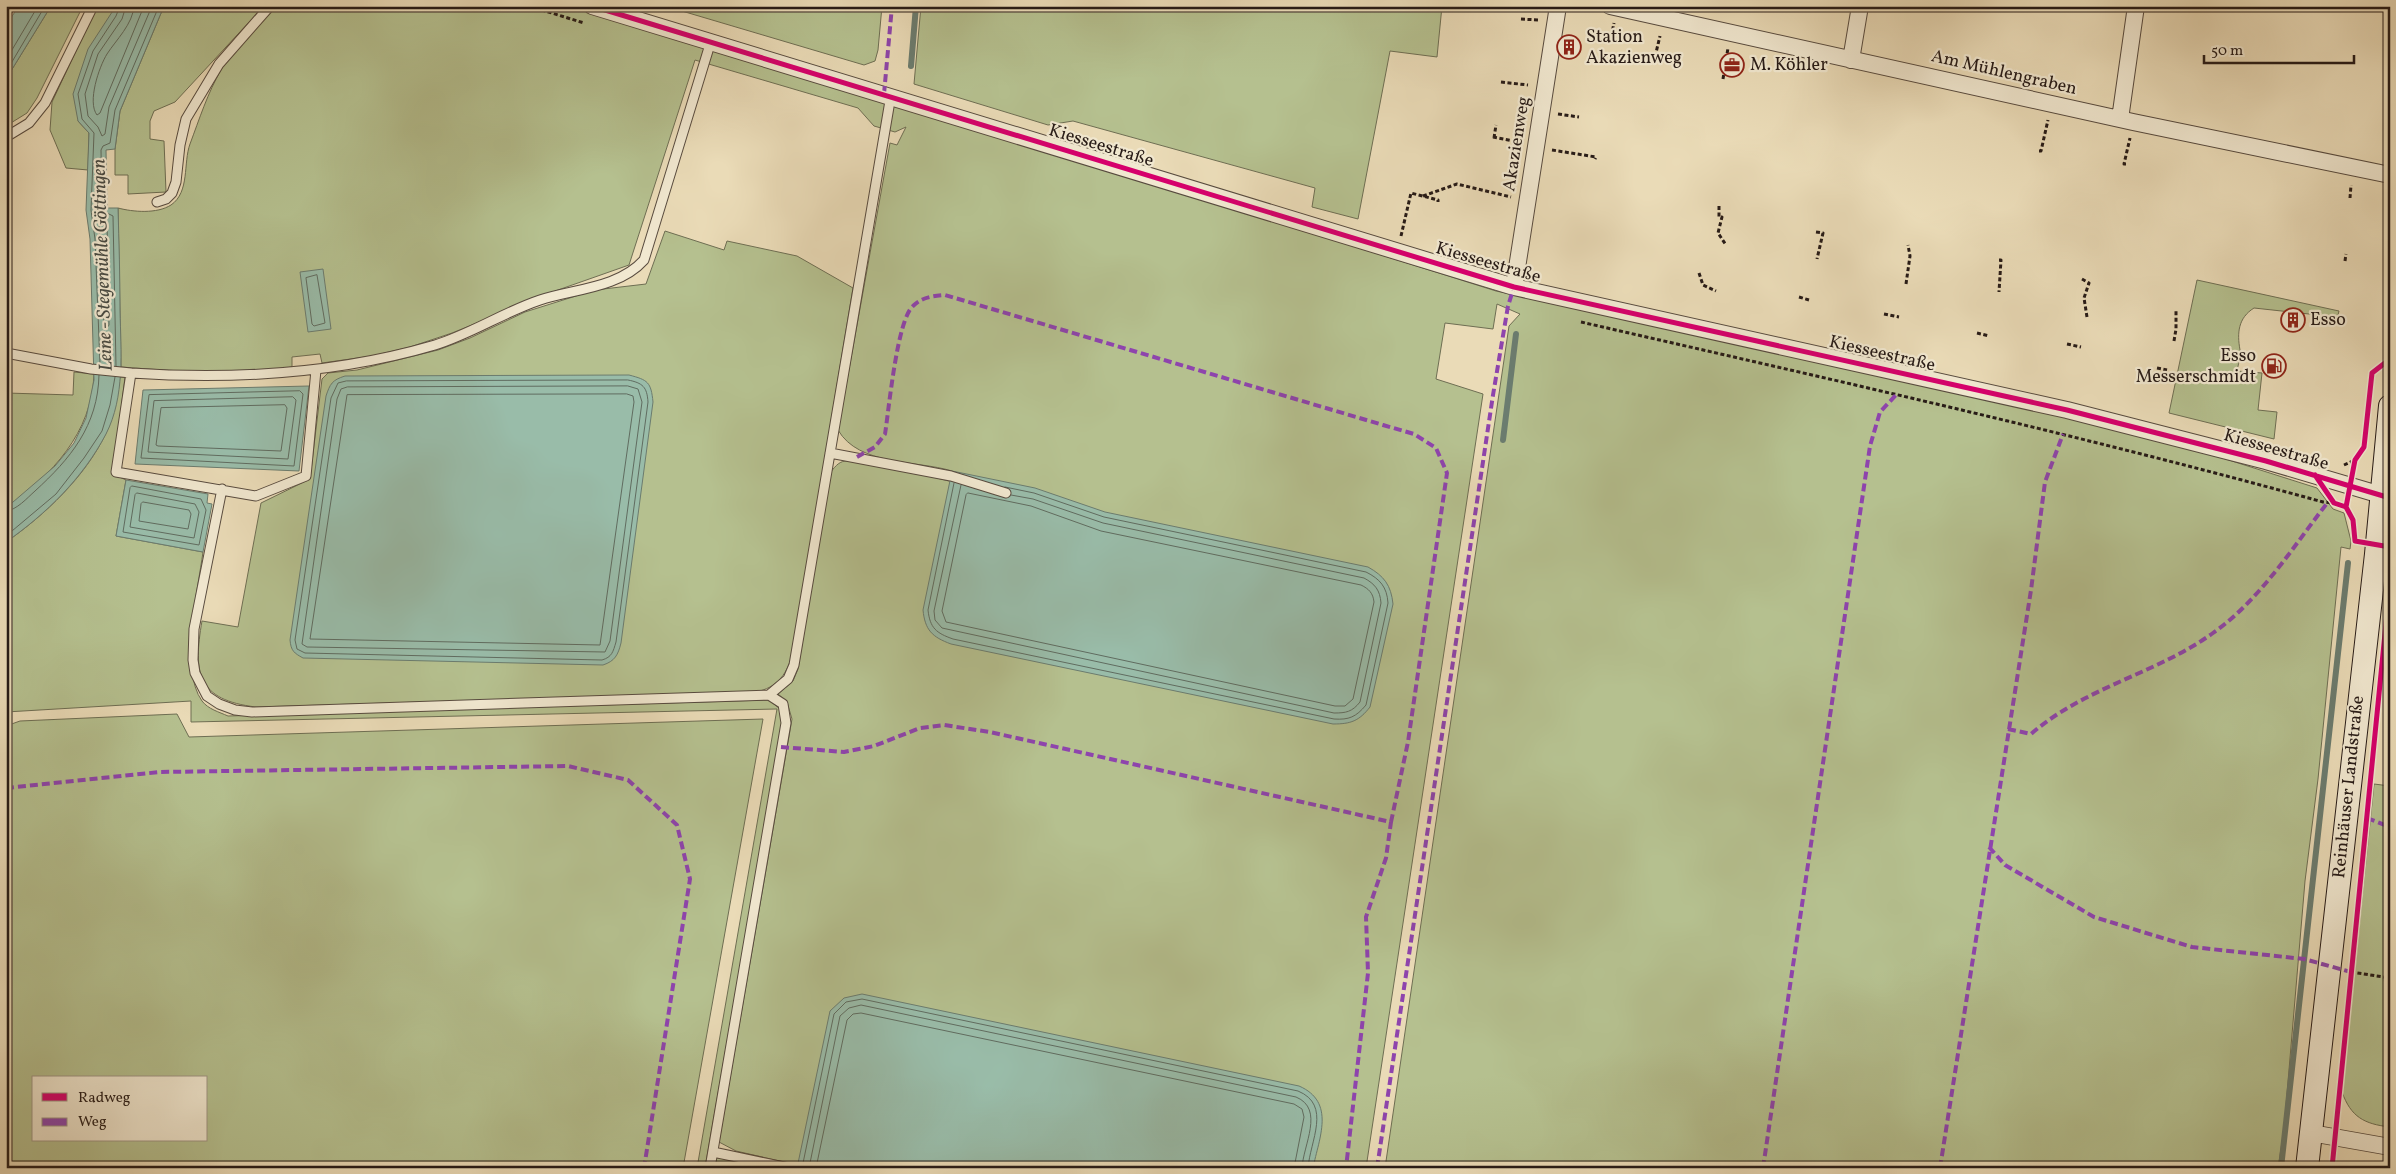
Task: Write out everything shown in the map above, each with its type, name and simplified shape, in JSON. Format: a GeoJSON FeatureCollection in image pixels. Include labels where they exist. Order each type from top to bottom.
{"type":"FeatureCollection","features":[{"type":"Feature","properties":{"kind":"main road","name":"Reinhäuser Landstraße"},"geometry":{"type":"LineString","coordinates":[[2307,1168],[2385,497],[2374,448],[2390,406]]}},
{"type":"Feature","properties":{"kind":"street","name":"Kiesseestraße"},"geometry":{"type":"LineString","coordinates":[[592,6],[1514,287],[2067,410],[2316,475],[2385,497]]}},
{"type":"Feature","properties":{"kind":"street","name":"Akazienweg"},"geometry":{"type":"LineString","coordinates":[[1514,287],[1558,6]]}},
{"type":"Feature","properties":{"kind":"street","name":"Am Mühlengraben"},"geometry":{"type":"LineString","coordinates":[[1610,6],[2126,121],[2390,175]]}},
{"type":"Feature","properties":{"kind":"street"},"geometry":{"type":"LineString","coordinates":[[1851,60],[1860,6]]}},
{"type":"Feature","properties":{"kind":"street"},"geometry":{"type":"LineString","coordinates":[[2126,121],[2136,6]]}},
{"type":"Feature","properties":{"kind":"street"},"geometry":{"type":"LineString","coordinates":[[2311,1133],[2390,1147]]}},
{"type":"Feature","properties":{"kind":"lane"},"geometry":{"type":"LineString","coordinates":[[6,137],[29,123],[45,103],[93,6]]}},
{"type":"Feature","properties":{"kind":"lane"},"geometry":{"type":"LineString","coordinates":[[157,202],[166,199],[172,193],[176,182],[180,145],[186,119],[219,64],[270,6]]}},
{"type":"Feature","properties":{"kind":"lane"},"geometry":{"type":"LineString","coordinates":[[6,353],[126,373],[171,376],[275,374],[316,370],[378,360],[437,345],[538,301],[619,279],[634,271],[644,260],[711,41]]}},
{"type":"Feature","properties":{"kind":"lane"},"geometry":{"type":"LineString","coordinates":[[769,695],[788,679],[794,664],[891,96]]}},
{"type":"Feature","properties":{"kind":"lane"},"geometry":{"type":"LineString","coordinates":[[126,373],[116,472],[256,496],[306,476],[316,370]]}},
{"type":"Feature","properties":{"kind":"lane"},"geometry":{"type":"LineString","coordinates":[[830,453],[951,476],[1006,493]]}},
{"type":"Feature","properties":{"kind":"lane"},"geometry":{"type":"LineString","coordinates":[[222,489],[193,645],[195,673],[200,686],[207,696],[219,704],[235,710],[252,712],[769,695],[783,704],[786,723],[710,1168]]}},
{"type":"Feature","properties":{"kind":"lane"},"geometry":{"type":"LineString","coordinates":[[712,1152],[789,1168]]}},
{"type":"Feature","properties":{"kind":"path"},"geometry":{"type":"LineString","coordinates":[[1656,61],[1664,18]]}},
{"type":"Feature","properties":{"kind":"path"},"geometry":{"type":"LineString","coordinates":[[1723,79],[1731,33]]}},
{"type":"Feature","properties":{"kind":"path"},"geometry":{"type":"LineString","coordinates":[[1501,82],[1546,88]]}},
{"type":"Feature","properties":{"kind":"path"},"geometry":{"type":"LineString","coordinates":[[2039,151],[2041,151],[2052,104]]}},
{"type":"Feature","properties":{"kind":"path"},"geometry":{"type":"LineString","coordinates":[[2126,121],[2124,164],[2126,164]]}},
{"type":"Feature","properties":{"kind":"path"},"geometry":{"type":"LineString","coordinates":[[1494,138],[1496,125]]}},
{"type":"Feature","properties":{"kind":"path"},"geometry":{"type":"LineString","coordinates":[[1423,196],[1456,184],[1528,202]]}},
{"type":"Feature","properties":{"kind":"path"},"geometry":{"type":"LineString","coordinates":[[1397,251],[1412,193],[1438,200],[1438,202]]}},
{"type":"Feature","properties":{"kind":"path"},"geometry":{"type":"LineString","coordinates":[[1719,206],[1719,216],[1722,217],[1718,234],[1726,245]]}},
{"type":"Feature","properties":{"kind":"path"},"geometry":{"type":"LineString","coordinates":[[1816,232],[1823,234],[1817,259]]}},
{"type":"Feature","properties":{"kind":"path"},"geometry":{"type":"LineString","coordinates":[[1906,284],[1910,256],[1908,245]]}},
{"type":"Feature","properties":{"kind":"path"},"geometry":{"type":"LineString","coordinates":[[2344,261],[2346,254]]}},
{"type":"Feature","properties":{"kind":"path"},"geometry":{"type":"LineString","coordinates":[[1999,260],[2001,272],[1999,292]]}},
{"type":"Feature","properties":{"kind":"path"},"geometry":{"type":"LineString","coordinates":[[1699,273],[1703,285],[1716,291]]}},
{"type":"Feature","properties":{"kind":"path"},"geometry":{"type":"LineString","coordinates":[[2082,279],[2089,283],[2084,298],[2087,317]]}},
{"type":"Feature","properties":{"kind":"path"},"geometry":{"type":"LineString","coordinates":[[1799,297],[1809,300]]}},
{"type":"Feature","properties":{"kind":"path"},"geometry":{"type":"LineString","coordinates":[[2174,341],[2176,311]]}},
{"type":"Feature","properties":{"kind":"path"},"geometry":{"type":"LineString","coordinates":[[1884,314],[1899,317]]}},
{"type":"Feature","properties":{"kind":"path"},"geometry":{"type":"LineString","coordinates":[[1576,321],[2054,432],[2186,464],[2322,502],[2334,502],[2346,507],[2355,460],[2374,448],[2365,438]]}},
{"type":"Feature","properties":{"kind":"path"},"geometry":{"type":"LineString","coordinates":[[1977,333],[1989,336]]}},
{"type":"Feature","properties":{"kind":"path"},"geometry":{"type":"LineString","coordinates":[[2067,344],[2081,347]]}},
{"type":"Feature","properties":{"kind":"path"},"geometry":{"type":"LineString","coordinates":[[2157,368],[2168,370]]}},
{"type":"Feature","properties":{"kind":"path"},"geometry":{"type":"LineString","coordinates":[[2316,475],[2334,502]]}},
{"type":"Feature","properties":{"kind":"path"},"geometry":{"type":"LineString","coordinates":[[2350,982],[2352,962]]}},
{"type":"Feature","properties":{"kind":"path"},"geometry":{"type":"LineString","coordinates":[[2351,972],[2390,978]]}},
{"type":"Feature","properties":{"kind":"shaded area"},"geometry":{"type":"Polygon","coordinates":[[[51,6],[83,6],[37,98],[27,113],[6,126],[6,79],[51,6]]]}},
{"type":"Feature","properties":{"kind":"shaded area"},"geometry":{"type":"Polygon","coordinates":[[[97,6],[116,6],[78,121],[89,133],[88,170],[66,168],[50,130],[52,102],[97,6]]]}},
{"type":"Feature","properties":{"kind":"shaded area"},"geometry":{"type":"Polygon","coordinates":[[[164,6],[264,6],[175,102],[154,111],[150,121],[150,139],[164,141],[166,192],[128,194],[128,175],[115,175],[115,149],[120,111],[164,6]]]}},
{"type":"Feature","properties":{"kind":"shaded area"},"geometry":{"type":"Polygon","coordinates":[[[276,6],[573,6],[918,109],[1496,291],[2072,418],[2213,455],[2317,488],[2333,509],[2344,513],[2351,541],[2350,549],[2341,547],[2318,779],[2305,881],[2284,1129],[2278,1168],[1385,1168],[1509,326],[1520,314],[1497,304],[1493,329],[1445,323],[1436,379],[1483,394],[1366,1168],[797,1168],[797,1165],[736,1151],[719,1142],[792,719],[787,702],[778,694],[793,681],[798,669],[830,473],[838,464],[845,461],[867,462],[949,481],[952,471],[874,456],[847,442],[838,430],[890,143],[897,145],[906,127],[895,132],[874,126],[858,108],[695,60],[629,265],[558,290],[452,333],[410,347],[372,356],[322,363],[320,354],[292,357],[292,367],[228,372],[121,367],[118,208],[138,211],[159,210],[171,205],[177,199],[184,185],[190,144],[216,79],[226,61],[276,6]]]}},
{"type":"Feature","properties":{"kind":"shaded area"},"geometry":{"type":"Polygon","coordinates":[[[665,6],[882,6],[878,50],[875,61],[864,65],[665,6]]]}},
{"type":"Feature","properties":{"kind":"shaded area"},"geometry":{"type":"Polygon","coordinates":[[[921,6],[1442,6],[1437,57],[1390,51],[1358,219],[1312,207],[1315,188],[1073,121],[1048,125],[914,84],[921,6]]]}},
{"type":"Feature","properties":{"kind":"shaded area"},"geometry":{"type":"Polygon","coordinates":[[[665,231],[724,250],[727,241],[797,256],[853,288],[793,651],[785,673],[781,678],[770,687],[755,692],[256,707],[221,698],[211,690],[203,681],[198,655],[202,621],[238,627],[261,503],[310,479],[322,379],[328,373],[357,370],[438,350],[470,338],[525,312],[595,290],[646,284],[665,231]]]}},
{"type":"Feature","properties":{"kind":"shaded area"},"geometry":{"type":"Polygon","coordinates":[[[2197,280],[2339,311],[2337,319],[2254,308],[2242,321],[2239,332],[2240,355],[2237,371],[2262,373],[2258,410],[2277,412],[2274,439],[2169,413],[2197,280]]]}},
{"type":"Feature","properties":{"kind":"shaded area"},"geometry":{"type":"Polygon","coordinates":[[[74,372],[94,374],[92,395],[86,415],[77,434],[54,467],[6,508],[6,393],[73,395],[74,372]]]}},
{"type":"Feature","properties":{"kind":"shaded area"},"geometry":{"type":"Polygon","coordinates":[[[120,377],[125,377],[113,474],[126,480],[116,536],[203,552],[192,628],[192,669],[195,687],[202,701],[214,710],[228,716],[769,700],[780,709],[783,721],[705,1168],[697,1168],[777,709],[191,722],[191,701],[6,712],[6,542],[35,520],[63,494],[98,449],[109,426],[120,377]]]}},
{"type":"Feature","properties":{"kind":"shaded area"},"geometry":{"type":"Polygon","coordinates":[[[177,714],[189,737],[763,719],[683,1168],[6,1168],[6,726],[20,721],[177,714]]]}},
{"type":"Feature","properties":{"kind":"shaded area"},"geometry":{"type":"Polygon","coordinates":[[[2374,784],[2390,786],[2390,959],[2384,980],[2390,1000],[2390,1127],[2373,1124],[2360,1118],[2350,1108],[2342,1092],[2374,784]]]}},
{"type":"Feature","properties":{"kind":"shaded area"},"geometry":{"type":"Polygon","coordinates":[[[716,1157],[761,1168],[714,1168],[716,1157]]]}},
{"type":"Feature","properties":{"kind":"water"},"geometry":{"type":"Polygon","coordinates":[[[19,6],[51,6],[6,79],[6,25],[19,6]]]}},
{"type":"Feature","properties":{"kind":"water","name":"Leine - Stegemühle Göttingen"},"geometry":{"type":"Polygon","coordinates":[[[116,6],[164,6],[120,111],[115,149],[106,150],[107,208],[118,208],[121,358],[116,405],[106,434],[75,480],[35,520],[6,542],[6,508],[55,466],[74,443],[86,418],[94,380],[90,239],[86,210],[89,133],[78,121],[73,94],[88,49],[116,6]]]}},
{"type":"Feature","properties":{"kind":"water"},"geometry":{"type":"Polygon","coordinates":[[[323,269],[331,329],[308,332],[300,272],[323,269]]]}},
{"type":"Feature","properties":{"kind":"water"},"geometry":{"type":"Polygon","coordinates":[[[629,375],[644,380],[650,386],[653,402],[621,643],[613,659],[603,665],[303,658],[297,655],[291,647],[290,640],[326,396],[330,385],[334,381],[345,376],[629,375]]]}},
{"type":"Feature","properties":{"kind":"water"},"geometry":{"type":"Polygon","coordinates":[[[309,386],[299,471],[135,464],[143,390],[309,386]]]}},
{"type":"Feature","properties":{"kind":"water"},"geometry":{"type":"Polygon","coordinates":[[[952,471],[1035,488],[1105,512],[1368,567],[1386,582],[1393,604],[1370,707],[1362,716],[1354,721],[1333,724],[951,644],[939,639],[928,628],[923,610],[952,471]]]}},
{"type":"Feature","properties":{"kind":"water"},"geometry":{"type":"Polygon","coordinates":[[[126,480],[208,494],[207,503],[212,504],[203,552],[116,536],[126,480]]]}},
{"type":"Feature","properties":{"kind":"water"},"geometry":{"type":"Polygon","coordinates":[[[862,994],[1299,1086],[1318,1101],[1321,1111],[1321,1133],[1313,1168],[797,1168],[830,1011],[844,998],[862,994]]]}},
{"type":"Feature","properties":{"kind":"waterway"},"geometry":{"type":"LineString","coordinates":[[911,66],[916,6]]}},
{"type":"Feature","properties":{"kind":"waterway"},"geometry":{"type":"LineString","coordinates":[[1503,440],[1516,334]]}},
{"type":"Feature","properties":{"kind":"waterway"},"geometry":{"type":"LineString","coordinates":[[2281,1168],[2348,563]]}},
{"type":"Feature","properties":{"kind":"marked path"},"geometry":{"type":"LineString","coordinates":[[884,94],[892,6]]}},
{"type":"Feature","properties":{"kind":"marked path"},"geometry":{"type":"LineString","coordinates":[[1377,1168],[1493,395],[1508,306],[1514,287]]}},
{"type":"Feature","properties":{"kind":"marked path"},"geometry":{"type":"LineString","coordinates":[[857,457],[875,447],[885,434],[898,346],[907,314],[920,301],[945,295],[1414,434],[1436,448],[1447,473],[1408,742],[1391,822]]}},
{"type":"Feature","properties":{"kind":"marked path"},"geometry":{"type":"LineString","coordinates":[[1763,1168],[1870,446],[1880,412],[1896,395]]}},
{"type":"Feature","properties":{"kind":"marked path"},"geometry":{"type":"LineString","coordinates":[[1940,1168],[2031,590],[2045,482],[2063,434]]}},
{"type":"Feature","properties":{"kind":"marked path"},"geometry":{"type":"LineString","coordinates":[[2008,729],[2031,734],[2074,704],[2168,659],[2213,633],[2230,620],[2261,589],[2328,502]]}},
{"type":"Feature","properties":{"kind":"marked path"},"geometry":{"type":"LineString","coordinates":[[781,747],[844,752],[874,746],[920,728],[944,725],[990,732],[1391,822],[1386,858],[1366,917],[1368,973],[1346,1168]]}},
{"type":"Feature","properties":{"kind":"marked path"},"geometry":{"type":"LineString","coordinates":[[6,788],[160,772],[568,766],[628,780],[677,825],[690,879],[644,1168]]}},
{"type":"Feature","properties":{"kind":"marked path"},"geometry":{"type":"LineString","coordinates":[[2367,818],[2390,827]]}},
{"type":"Feature","properties":{"kind":"marked path"},"geometry":{"type":"LineString","coordinates":[[1989,847],[2005,865],[2094,917],[2192,947],[2304,959],[2351,972]]}},
{"type":"Feature","properties":{"kind":"cycle path"},"geometry":{"type":"LineString","coordinates":[[592,6],[1514,287],[2067,410],[2266,461],[2390,498]]}},
{"type":"Feature","properties":{"kind":"cycle path"},"geometry":{"type":"LineString","coordinates":[[2346,507],[2355,460],[2364,447],[2372,373],[2390,359]]}},
{"type":"Feature","properties":{"kind":"cycle path"},"geometry":{"type":"LineString","coordinates":[[2315,475],[2334,503],[2346,507],[2353,520],[2355,541],[2390,547]]}},
{"type":"Feature","properties":{"kind":"cycle path"},"geometry":{"type":"LineString","coordinates":[[2332,1168],[2390,583]]}},
{"type":"Feature","properties":{"kind":"place","name":"Station Akazienweg"},"geometry":{"type":"Point","coordinates":[1569,47]}},
{"type":"Feature","properties":{"kind":"place","name":"M. Köhler"},"geometry":{"type":"Point","coordinates":[1732,65]}},
{"type":"Feature","properties":{"kind":"place","name":"Esso"},"geometry":{"type":"Point","coordinates":[2293,320]}},
{"type":"Feature","properties":{"kind":"place","name":"Esso Messerschmidt"},"geometry":{"type":"Point","coordinates":[2274,366]}}]}
